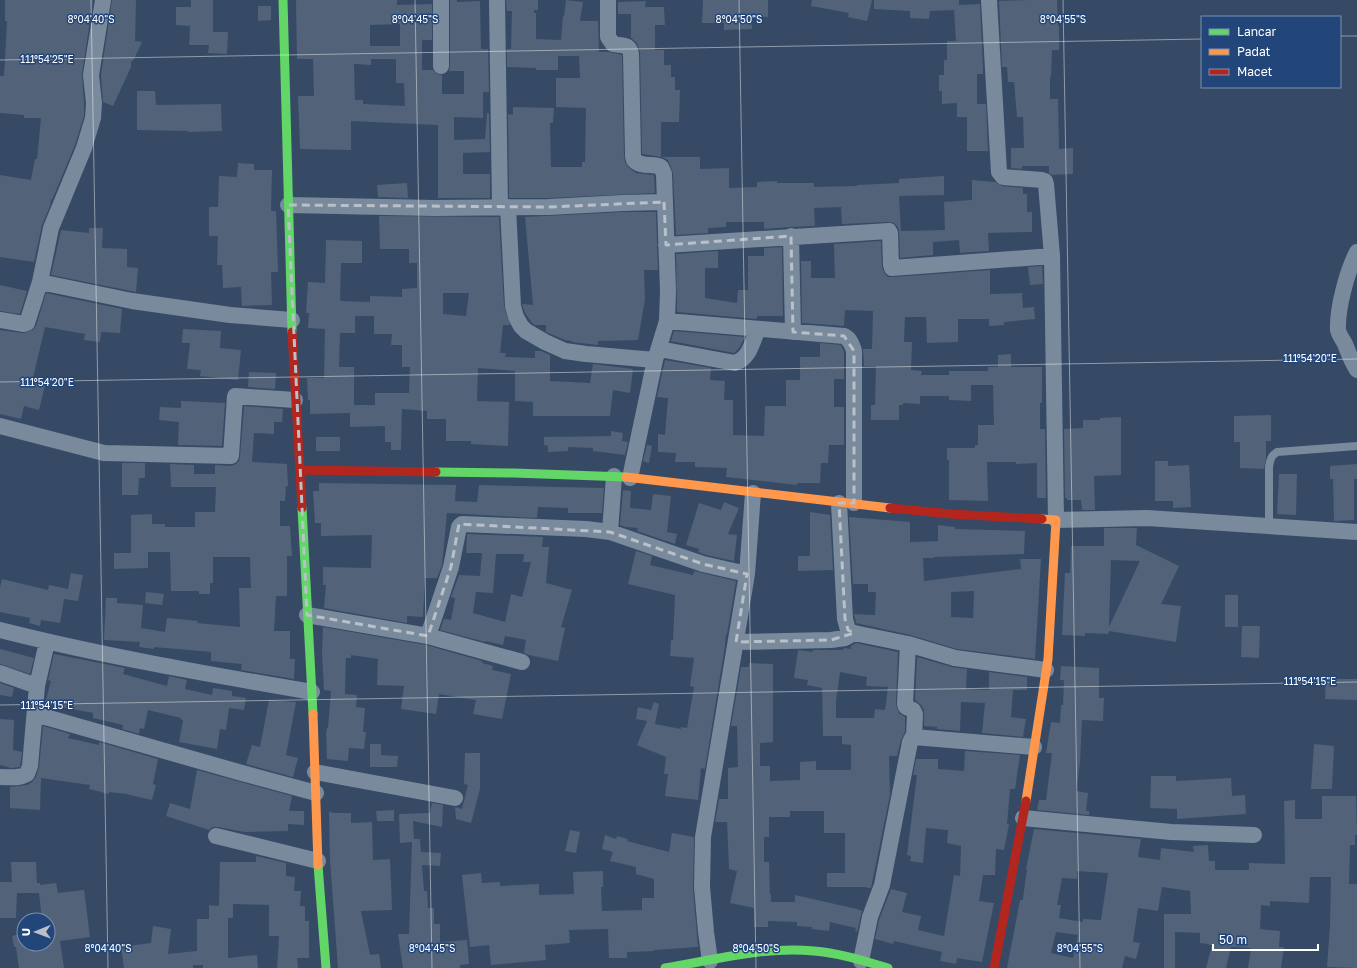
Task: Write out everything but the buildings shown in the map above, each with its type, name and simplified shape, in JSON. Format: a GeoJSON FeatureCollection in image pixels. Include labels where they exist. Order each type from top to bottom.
{"type":"FeatureCollection","features":[{"type":"Feature","properties":{"kind":"street"},"geometry":{"type":"LineString","coordinates":[[0,320],[27,324],[40,282],[51,228],[84,148],[93,118],[94,103],[91,75],[103,0]]}},
{"type":"Feature","properties":{"kind":"street"},"geometry":{"type":"LineString","coordinates":[[283,0],[295,400],[312,692],[318,861],[326,968]]}},
{"type":"Feature","properties":{"kind":"street"},"geometry":{"type":"LineString","coordinates":[[441,0],[441,66]]}},
{"type":"Feature","properties":{"kind":"street"},"geometry":{"type":"LineString","coordinates":[[498,0],[504,207],[513,306],[516,317],[521,326],[526,331],[545,342],[565,351],[586,354],[657,355],[735,363],[742,360],[747,355],[758,329]]}},
{"type":"Feature","properties":{"kind":"street"},"geometry":{"type":"LineString","coordinates":[[608,0],[608,37],[613,44],[629,47],[631,54],[634,160],[640,164],[658,165],[663,170],[668,291],[667,321],[657,355],[630,478]]}},
{"type":"Feature","properties":{"kind":"street"},"geometry":{"type":"LineString","coordinates":[[989,0],[999,172],[1003,177],[1045,181],[1046,184],[1052,256],[1056,520],[1048,659],[1023,818],[994,968]]}},
{"type":"Feature","properties":{"kind":"street"},"geometry":{"type":"LineString","coordinates":[[288,206],[434,208],[549,207],[664,202]]}},
{"type":"Feature","properties":{"kind":"street"},"geometry":{"type":"LineString","coordinates":[[666,245],[889,231],[892,268],[1052,256]]}},
{"type":"Feature","properties":{"kind":"street"},"geometry":{"type":"LineString","coordinates":[[791,236],[793,332]]}},
{"type":"Feature","properties":{"kind":"street"},"geometry":{"type":"LineString","coordinates":[[1357,252],[1350,267],[1340,305],[1338,332],[1345,344],[1350,359],[1357,370]]}},
{"type":"Feature","properties":{"kind":"street"},"geometry":{"type":"LineString","coordinates":[[40,282],[132,301],[230,315],[292,320]]}},
{"type":"Feature","properties":{"kind":"street"},"geometry":{"type":"LineString","coordinates":[[667,321],[844,336],[847,338],[854,351],[846,503],[845,619],[848,630],[854,633],[908,644],[956,658],[1046,670]]}},
{"type":"Feature","properties":{"kind":"street"},"geometry":{"type":"LineString","coordinates":[[0,426],[104,452],[231,456],[235,396],[295,400]]}},
{"type":"Feature","properties":{"kind":"street"},"geometry":{"type":"LineString","coordinates":[[300,470],[506,472],[614,476],[951,514],[1056,520],[1147,518],[1357,532]]}},
{"type":"Feature","properties":{"kind":"street"},"geometry":{"type":"LineString","coordinates":[[610,532],[614,476]]}},
{"type":"Feature","properties":{"kind":"street"},"geometry":{"type":"LineString","coordinates":[[710,961],[702,887],[704,837],[747,574],[753,492]]}},
{"type":"Feature","properties":{"kind":"street"},"geometry":{"type":"LineString","coordinates":[[428,636],[451,567],[460,525],[469,524],[578,529],[610,532],[703,564],[747,574]]}},
{"type":"Feature","properties":{"kind":"street"},"geometry":{"type":"LineString","coordinates":[[307,615],[428,636],[522,662]]}},
{"type":"Feature","properties":{"kind":"street"},"geometry":{"type":"LineString","coordinates":[[0,630],[47,642],[312,692]]}},
{"type":"Feature","properties":{"kind":"street"},"geometry":{"type":"LineString","coordinates":[[736,642],[831,640],[845,638],[854,633]]}},
{"type":"Feature","properties":{"kind":"street"},"geometry":{"type":"LineString","coordinates":[[0,777],[17,778],[27,774],[30,766],[37,686],[47,642]]}},
{"type":"Feature","properties":{"kind":"street"},"geometry":{"type":"LineString","coordinates":[[861,961],[870,917],[882,885],[910,742],[914,737],[914,710],[906,707],[905,704],[908,644]]}},
{"type":"Feature","properties":{"kind":"street"},"geometry":{"type":"LineString","coordinates":[[0,674],[37,686]]}},
{"type":"Feature","properties":{"kind":"street"},"geometry":{"type":"LineString","coordinates":[[35,714],[316,793]]}},
{"type":"Feature","properties":{"kind":"street"},"geometry":{"type":"LineString","coordinates":[[914,737],[1034,747]]}},
{"type":"Feature","properties":{"kind":"street"},"geometry":{"type":"LineString","coordinates":[[315,772],[455,798]]}},
{"type":"Feature","properties":{"kind":"street"},"geometry":{"type":"LineString","coordinates":[[1023,818],[1170,832],[1254,836]]}},
{"type":"Feature","properties":{"kind":"street"},"geometry":{"type":"LineString","coordinates":[[216,836],[318,861]]}},
{"type":"Feature","properties":{"kind":"street"},"geometry":{"type":"LineString","coordinates":[[665,968],[759,952],[783,950],[804,950],[842,962],[861,961],[888,968]]}},
{"type":"Feature","properties":{"kind":"lane"},"geometry":{"type":"LineString","coordinates":[[1269,527],[1269,467],[1270,459],[1274,454],[1277,452],[1357,446]]}},
{"type":"Feature","properties":{"kind":"highlighted area"},"geometry":{"type":"Polygon","coordinates":[[[664,202],[666,245],[791,236],[793,332],[844,336],[854,351],[854,503],[839,503],[845,619],[848,630],[854,633],[831,640],[736,642],[747,574],[703,564],[610,532],[459,524],[451,567],[428,636],[307,615],[288,205],[549,207],[664,202]]]}},
{"type":"Feature","properties":{"kind":"traffic: fast"},"geometry":{"type":"LineString","coordinates":[[283,0],[292,332]]}},
{"type":"Feature","properties":{"kind":"traffic: fast"},"geometry":{"type":"LineString","coordinates":[[436,472],[626,477]]}},
{"type":"Feature","properties":{"kind":"traffic: fast"},"geometry":{"type":"LineString","coordinates":[[302,508],[313,714]]}},
{"type":"Feature","properties":{"kind":"traffic: fast"},"geometry":{"type":"LineString","coordinates":[[318,865],[326,968]]}},
{"type":"Feature","properties":{"kind":"traffic: fast"},"geometry":{"type":"LineString","coordinates":[[665,968],[777,950],[814,951],[833,954],[888,968]]}},
{"type":"Feature","properties":{"kind":"traffic: slow"},"geometry":{"type":"LineString","coordinates":[[626,477],[890,508]]}},
{"type":"Feature","properties":{"kind":"traffic: slow"},"geometry":{"type":"LineString","coordinates":[[1026,801],[1048,659],[1056,520],[1042,519]]}},
{"type":"Feature","properties":{"kind":"traffic: slow"},"geometry":{"type":"LineString","coordinates":[[313,714],[318,865]]}},
{"type":"Feature","properties":{"kind":"traffic: jam"},"geometry":{"type":"LineString","coordinates":[[292,332],[302,508]]}},
{"type":"Feature","properties":{"kind":"traffic: jam"},"geometry":{"type":"LineString","coordinates":[[300,470],[436,472]]}},
{"type":"Feature","properties":{"kind":"traffic: jam"},"geometry":{"type":"LineString","coordinates":[[890,508],[951,514],[1042,519]]}},
{"type":"Feature","properties":{"kind":"traffic: jam"},"geometry":{"type":"LineString","coordinates":[[994,968],[1026,801]]}}]}
